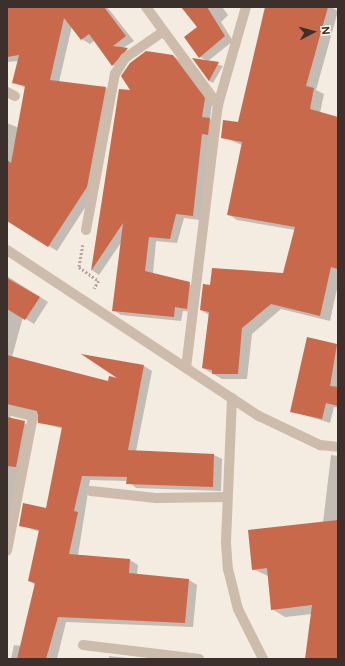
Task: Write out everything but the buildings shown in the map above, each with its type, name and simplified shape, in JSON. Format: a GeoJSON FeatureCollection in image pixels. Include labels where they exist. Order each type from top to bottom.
{"type":"FeatureCollection","features":[{"type":"Feature","properties":{"kind":"street"},"geometry":{"type":"LineString","coordinates":[[146,7],[218,105]]}},
{"type":"Feature","properties":{"kind":"street"},"geometry":{"type":"LineString","coordinates":[[186,368],[218,105],[246,7]]}},
{"type":"Feature","properties":{"kind":"street"},"geometry":{"type":"LineString","coordinates":[[86,230],[115,74],[125,58],[164,31]]}},
{"type":"Feature","properties":{"kind":"street"},"geometry":{"type":"LineString","coordinates":[[7,250],[232,398],[320,445],[338,447]]}},
{"type":"Feature","properties":{"kind":"street"},"geometry":{"type":"LineString","coordinates":[[232,398],[227,497],[228,569],[238,609],[263,659]]}},
{"type":"Feature","properties":{"kind":"street"},"geometry":{"type":"LineString","coordinates":[[7,410],[33,416],[9,525],[7,551]]}},
{"type":"Feature","properties":{"kind":"street"},"geometry":{"type":"LineString","coordinates":[[92,491],[156,498],[227,497]]}},
{"type":"Feature","properties":{"kind":"street"},"geometry":{"type":"LineString","coordinates":[[83,645],[199,659]]}},
{"type":"Feature","properties":{"kind":"path"},"geometry":{"type":"LineString","coordinates":[[86,230],[79,267],[99,281],[86,302]]}}]}
